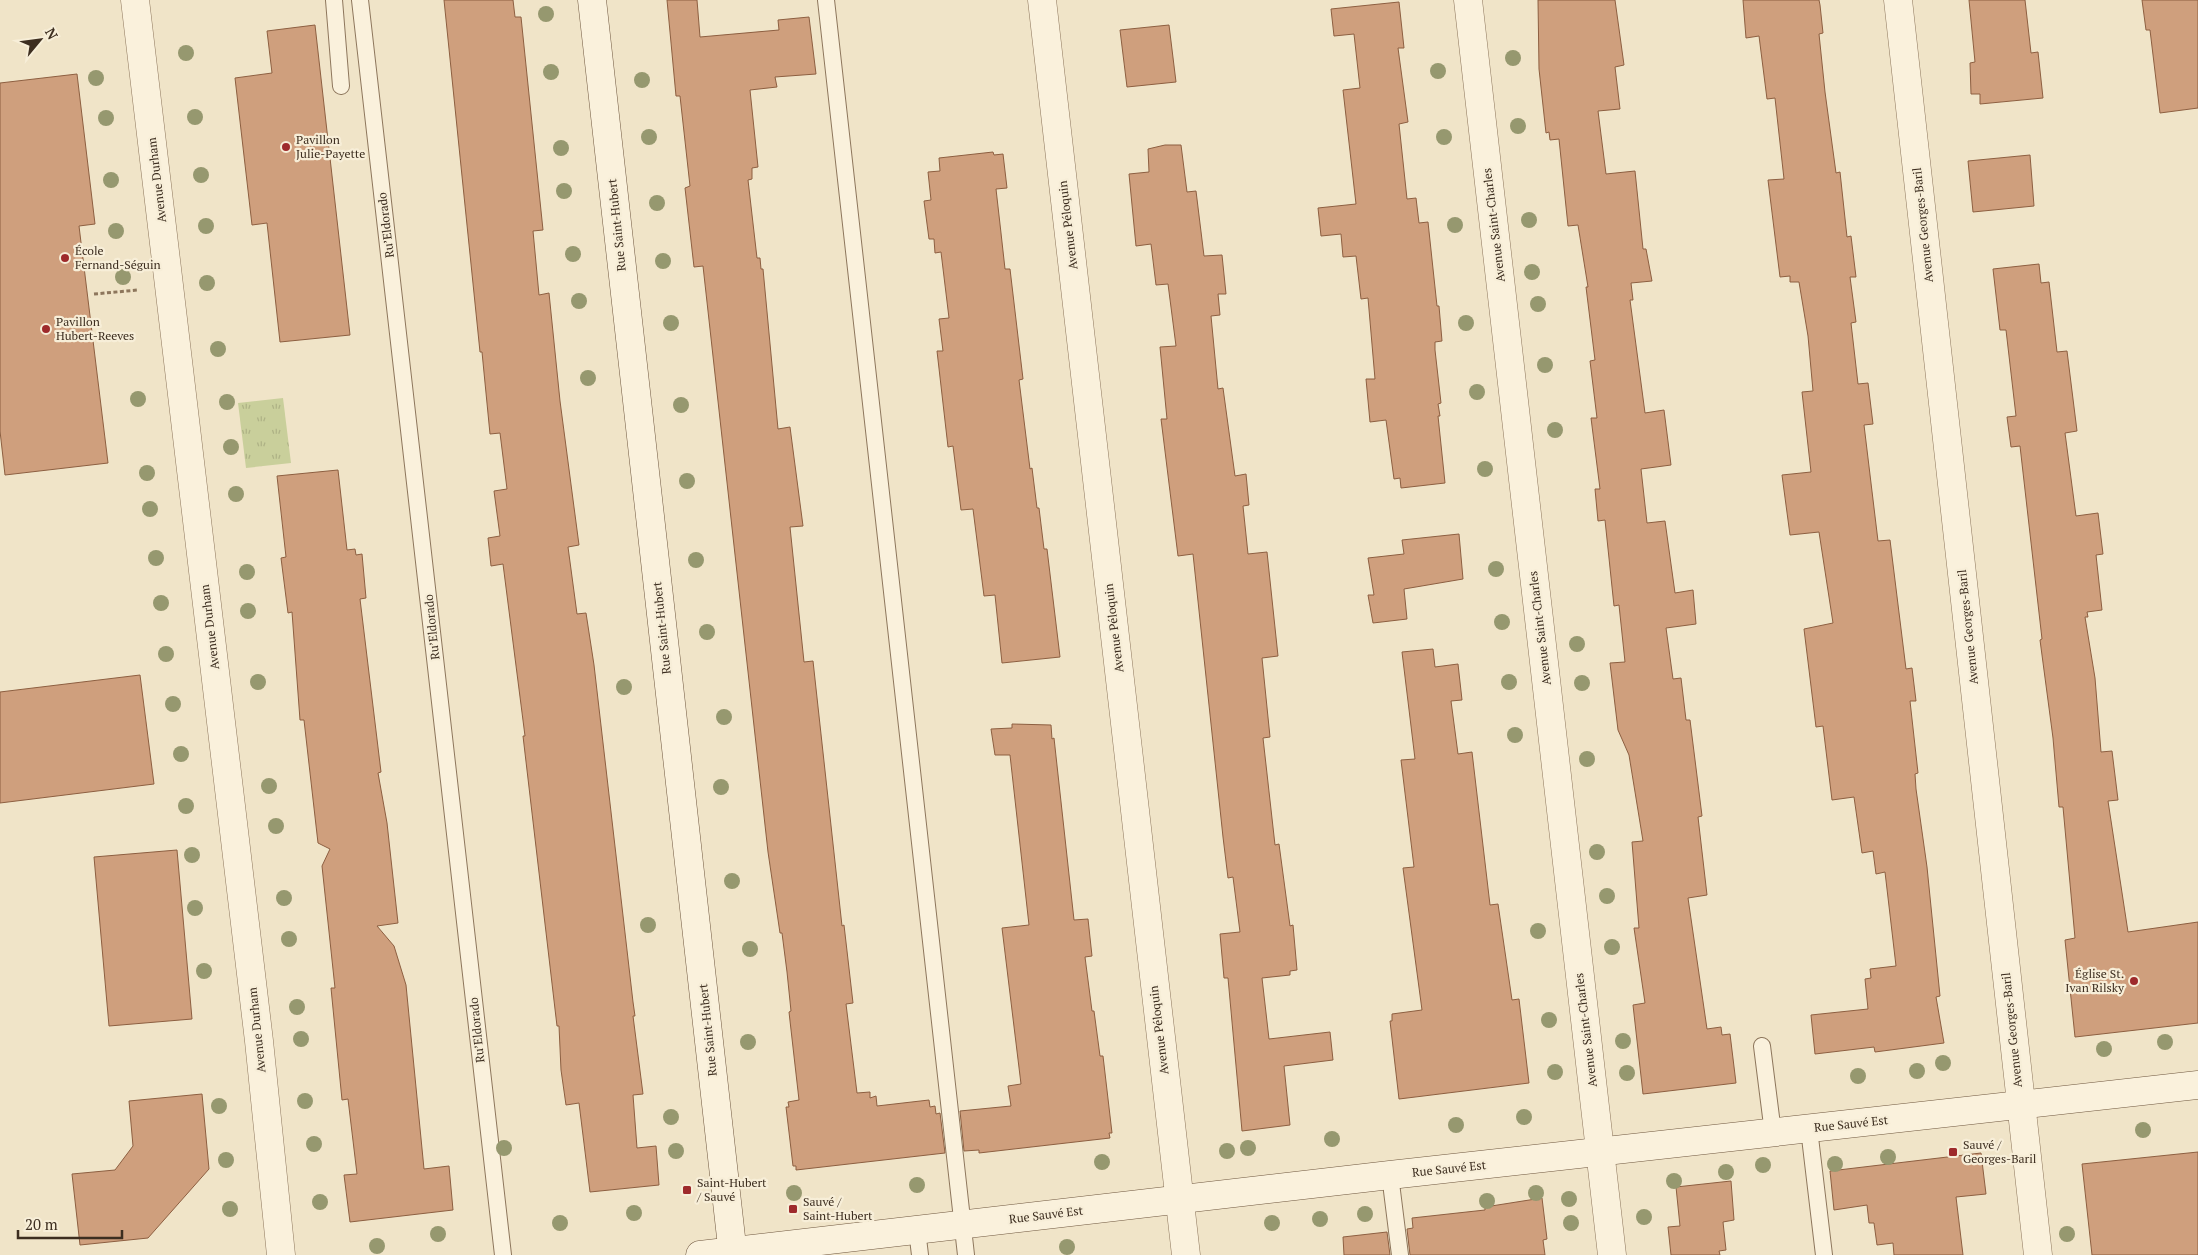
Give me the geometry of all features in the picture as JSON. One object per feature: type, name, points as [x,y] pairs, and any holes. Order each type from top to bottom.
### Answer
[{"type":"street","name":"Avenue Durham","points":[[135,0],[259,1041],[281,1255]]},
{"type":"street","name":"Rue Saint-Hubert","points":[[592,0],[733,1253]]},
{"type":"street","name":"Avenue Péloquin","points":[[1042,0],[1186,1255]]},
{"type":"street","name":"Avenue Saint-Charles","points":[[1468,0],[1612,1255]]},
{"type":"street","name":"Avenue Georges-Baril","points":[[1898,0],[2038,1255]]},
{"type":"street","name":"Rue Sauvé Est","points":[[700,1255],[919,1242],[963,1224],[2198,1085]]},
{"type":"lane","points":[[334,0],[341,86]]},
{"type":"lane","name":"Ru’Eldorado","points":[[360,0],[503,1255]]},
{"type":"lane","points":[[826,0],[966,1255]]},
{"type":"lane","points":[[1762,1046],[1774,1133]]},
{"type":"lane","points":[[1809,1129],[1824,1255]]},
{"type":"lane","points":[[1390,1175],[1400,1255]]},
{"type":"path","points":[[94,294],[138,290]]},
{"type":"green space","points":[[283,398],[291,463],[246,468],[238,403]]},
{"type":"building","points":[[444,0],[513,0],[515,17],[521,17],[543,230],[533,231],[539,295],[549,293],[560,401],[579,545],[568,547],[577,614],[586,613],[594,665],[643,1094],[633,1095],[637,1148],[656,1146],[659,1185],[590,1192],[579,1103],[566,1105],[561,1070],[559,1026],[557,1026],[523,736],[525,736],[503,564],[491,566],[488,538],[500,536],[494,491],[507,489],[500,433],[490,434]]},
{"type":"building","points":[[667,0],[697,0],[700,37],[779,30],[778,20],[809,17],[816,74],[775,77],[777,87],[750,90],[758,167],[752,168],[752,179],[748,180],[757,258],[760,258],[761,269],[763,269],[778,429],[790,427],[803,526],[790,527],[804,662],[813,661],[842,926],[844,925],[853,1003],[846,1004],[857,1093],[870,1092],[870,1098],[876,1096],[877,1106],[929,1100],[930,1107],[935,1106],[936,1114],[940,1113],[945,1153],[796,1170],[796,1166],[793,1166],[786,1107],[789,1107],[788,1102],[799,1100],[789,1012],[791,1011],[787,972],[768,852],[703,266],[694,267],[685,188],[690,186],[680,96],[676,96]]},
{"type":"building","points":[[1538,0],[1615,0],[1624,65],[1615,67],[1620,109],[1598,111],[1606,174],[1635,171],[1643,249],[1646,249],[1652,281],[1631,283],[1633,300],[1630,300],[1645,413],[1664,410],[1671,465],[1641,469],[1647,523],[1665,521],[1675,593],[1693,590],[1696,624],[1666,628],[1673,679],[1681,678],[1686,720],[1690,720],[1702,816],[1698,817],[1707,895],[1688,898],[1707,1029],[1721,1027],[1722,1035],[1730,1034],[1736,1083],[1643,1094],[1633,1005],[1645,1003],[1634,928],[1639,928],[1632,842],[1643,841],[1629,755],[1618,730],[1610,663],[1625,662],[1619,605],[1614,606],[1605,520],[1598,521],[1595,489],[1600,489],[1591,418],[1597,418],[1590,361],[1595,360],[1586,287],[1588,287],[1578,225],[1568,226],[1559,139],[1550,140],[1549,132],[1546,133],[1539,69]]},
{"type":"building","points":[[1743,0],[1819,0],[1820,5],[1823,33],[1819,34],[1825,92],[1836,173],[1840,172],[1847,237],[1851,236],[1856,277],[1850,277],[1856,322],[1851,323],[1858,384],[1868,383],[1873,424],[1864,425],[1878,541],[1890,540],[1906,669],[1912,668],[1916,701],[1910,701],[1918,773],[1915,774],[1916,789],[1927,867],[1940,996],[1936,997],[1944,1043],[1875,1052],[1874,1047],[1815,1054],[1811,1015],[1868,1009],[1865,979],[1871,978],[1870,969],[1896,966],[1885,872],[1876,874],[1873,851],[1862,853],[1854,797],[1832,800],[1823,726],[1816,727],[1804,629],[1833,623],[1819,532],[1790,535],[1782,475],[1811,472],[1802,392],[1813,391],[1808,336],[1799,282],[1790,282],[1790,276],[1780,277],[1768,180],[1784,179],[1775,98],[1767,99],[1759,36],[1746,38]]},
{"type":"building","points":[[1969,0],[2025,0],[2031,53],[2038,52],[2043,98],[1980,104],[1980,94],[1971,94],[1970,63],[1975,62]]},
{"type":"building","points":[[2142,0],[2198,0],[2198,108],[2160,113],[2150,30],[2146,30]]},
{"type":"building","points":[[1399,2],[1404,48],[1398,48],[1408,122],[1399,124],[1407,199],[1416,198],[1419,223],[1428,222],[1437,306],[1439,306],[1442,341],[1435,342],[1435,350],[1441,403],[1438,404],[1440,416],[1438,416],[1445,483],[1401,488],[1400,478],[1394,479],[1386,420],[1370,422],[1366,379],[1375,379],[1368,298],[1361,299],[1356,256],[1343,257],[1341,234],[1321,236],[1318,208],[1356,204],[1343,90],[1360,88],[1354,34],[1334,36],[1331,9]]},
{"type":"building","name":"Pavillon Julie-Payette","points":[[315,25],[350,335],[280,342],[267,223],[252,225],[235,78],[272,73],[267,31]]},
{"type":"building","points":[[1169,25],[1176,82],[1127,87],[1120,30]]},
{"type":"building","name":"Pavillon Hubert-Reeves","points":[[77,74],[95,224],[79,226],[108,463],[5,475],[0,431],[0,83]]},
{"type":"building","points":[[1165,145],[1181,145],[1187,192],[1196,191],[1204,256],[1222,255],[1226,294],[1218,294],[1220,315],[1211,316],[1218,389],[1223,388],[1235,476],[1246,474],[1249,505],[1243,506],[1248,554],[1267,552],[1278,656],[1262,658],[1270,737],[1263,738],[1275,845],[1279,844],[1290,926],[1293,925],[1297,970],[1290,971],[1290,975],[1262,978],[1269,1039],[1330,1032],[1333,1060],[1284,1066],[1290,1125],[1242,1131],[1228,978],[1224,978],[1220,934],[1240,932],[1233,877],[1228,878],[1193,554],[1178,556],[1161,419],[1167,419],[1160,347],[1176,346],[1168,284],[1156,285],[1151,244],[1136,246],[1129,174],[1149,172],[1148,149]]},
{"type":"building","points":[[993,152],[994,155],[1003,154],[1007,188],[996,189],[1005,269],[1010,269],[1023,379],[1019,380],[1030,469],[1032,468],[1044,549],[1047,549],[1060,657],[1002,663],[995,595],[984,596],[973,509],[961,510],[953,446],[948,447],[937,351],[943,351],[939,319],[949,318],[941,252],[935,253],[934,239],[929,239],[924,201],[931,200],[928,172],[940,171],[939,158]]},
{"type":"building","points":[[2030,155],[2034,206],[1973,212],[1968,161]]},
{"type":"building","points":[[2039,264],[2041,283],[2049,282],[2057,352],[2067,351],[2077,431],[2065,433],[2076,516],[2098,513],[2103,554],[2096,555],[2102,610],[2087,612],[2088,617],[2085,617],[2095,678],[2101,752],[2112,751],[2118,800],[2108,801],[2128,932],[2198,922],[2198,1023],[2075,1037],[2065,940],[2075,938],[2063,807],[2059,807],[2020,446],[2011,447],[2007,417],[2016,416],[2006,330],[2000,330],[1993,269]]},
{"type":"building","points":[[338,470],[347,550],[355,549],[356,555],[362,554],[366,598],[360,599],[381,772],[378,773],[387,823],[398,923],[377,926],[394,946],[406,985],[424,1169],[449,1166],[453,1210],[350,1222],[344,1175],[357,1174],[348,1099],[342,1100],[331,988],[335,988],[322,866],[330,849],[318,843],[304,720],[300,720],[292,612],[288,613],[281,558],[286,557],[277,476]]},
{"type":"building","points":[[1459,534],[1463,579],[1404,589],[1407,619],[1373,623],[1368,595],[1374,595],[1368,558],[1404,554],[1402,540]]},
{"type":"building","points":[[1433,649],[1435,667],[1458,664],[1462,700],[1451,701],[1458,754],[1472,752],[1490,905],[1498,904],[1512,1000],[1519,999],[1529,1083],[1399,1099],[1390,1021],[1392,1021],[1392,1014],[1422,1010],[1403,868],[1414,867],[1401,760],[1415,759],[1402,652]]},
{"type":"building","points":[[140,675],[154,784],[0,803],[0,692]]},
{"type":"building","points":[[1012,724],[1051,725],[1074,920],[1088,919],[1092,956],[1085,957],[1100,1056],[1103,1056],[1112,1133],[1109,1133],[1110,1138],[979,1153],[979,1150],[964,1151],[960,1111],[1011,1106],[1008,1086],[1021,1084],[1002,928],[1029,925],[1010,755],[995,755],[991,729],[1012,728]]},
{"type":"building","points":[[177,850],[192,1019],[109,1026],[94,857]]},
{"type":"building","points":[[202,1094],[209,1169],[148,1238],[80,1245],[72,1174],[115,1170],[133,1146],[129,1101]]},
{"type":"building","points":[[2198,1152],[2198,1255],[2092,1255],[2082,1164]]},
{"type":"building","points":[[1981,1153],[1986,1194],[1956,1197],[1963,1255],[1894,1255],[1893,1243],[1877,1245],[1874,1223],[1869,1223],[1867,1205],[1834,1210],[1830,1171]]},
{"type":"building","points":[[1731,1181],[1734,1220],[1723,1222],[1726,1250],[1719,1251],[1720,1255],[1671,1255],[1668,1227],[1680,1226],[1676,1187]]},
{"type":"building","points":[[1542,1198],[1547,1239],[1543,1240],[1545,1255],[1410,1255],[1407,1229],[1413,1228],[1412,1218],[1485,1210],[1485,1207]]},
{"type":"building","points":[[1387,1232],[1390,1255],[1344,1255],[1343,1237]]},
{"type":"place","name":"Pavillon Julie-Payette","points":[[286,147]]},
{"type":"place","name":"École Fernand-Séguin","points":[[65,258]]},
{"type":"place","name":"Pavillon Hubert-Reeves","points":[[46,329]]},
{"type":"place","name":"Église St. Ivan Rilsky","points":[[2134,981]]},
{"type":"place","name":"Sauvé / Georges-Baril","points":[[1953,1152]]},
{"type":"place","name":"Saint-Hubert / Sauvé","points":[[687,1190]]},
{"type":"place","name":"Sauvé / Saint-Hubert","points":[[793,1209]]}]
